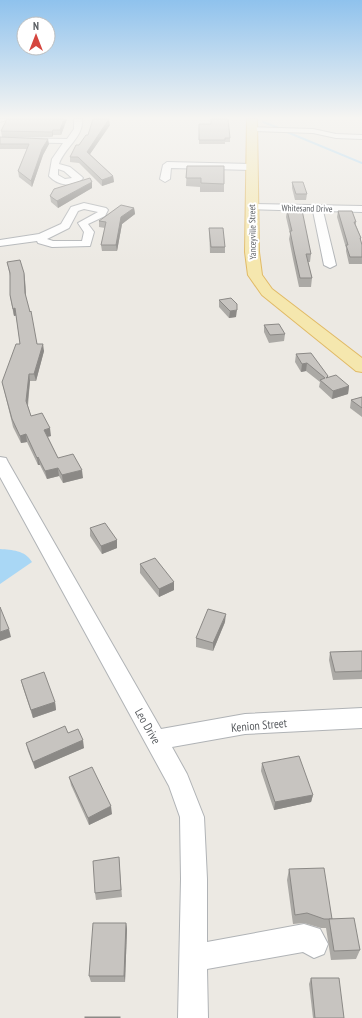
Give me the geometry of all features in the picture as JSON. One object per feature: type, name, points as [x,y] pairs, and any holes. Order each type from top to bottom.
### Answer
[{"type":"main road","name":"Yanceyville Street","points":[[252,167],[252,252],[255,275],[267,292],[362,367]]},
{"type":"street","points":[[165,179],[167,167]]},
{"type":"street","points":[[231,167],[252,167]]},
{"type":"street","points":[[65,226],[74,209],[84,206],[103,210],[102,214],[84,223],[84,226]]},
{"type":"street","name":"Whitesand Drive","points":[[252,207],[362,209]]},
{"type":"street","points":[[318,208],[330,265]]},
{"type":"street","points":[[0,243],[41,237],[65,226],[84,226]]},
{"type":"street","points":[[41,237],[42,241],[52,244],[86,244],[89,232],[84,226]]},
{"type":"street","name":"Leo Drive","points":[[0,462],[179,782],[192,817],[194,879],[193,1018]]},
{"type":"street","name":"Kenion Street","points":[[156,740],[245,724],[362,718]]},
{"type":"street","points":[[194,958],[304,938],[310,939],[314,944]]},
{"type":"water","points":[[0,549],[14,550],[22,553],[32,562],[0,584]]},
{"type":"building","points":[[20,167],[36,167],[31,181],[18,171]]},
{"type":"building","points":[[88,167],[103,167],[113,176],[102,180]]},
{"type":"building","points":[[187,167],[224,167],[224,184],[201,183],[201,178],[186,178]]},
{"type":"building","points":[[90,178],[92,182],[57,201],[50,196],[54,189]]},
{"type":"building","points":[[292,182],[303,182],[307,194],[296,194]]},
{"type":"building","points":[[121,205],[134,208],[121,217],[116,245],[101,245],[106,222],[99,221]]},
{"type":"building","points":[[287,210],[302,210],[311,254],[306,254],[312,278],[300,278]]},
{"type":"building","points":[[338,211],[352,211],[356,222],[354,222],[361,238],[362,257],[350,257]]},
{"type":"building","points":[[209,228],[223,228],[225,247],[211,247]]},
{"type":"building","points":[[20,260],[24,273],[25,293],[30,312],[31,311],[37,344],[43,344],[34,374],[29,374],[26,401],[31,416],[42,413],[50,428],[44,430],[58,458],[73,454],[82,470],[62,475],[58,468],[45,471],[26,434],[20,436],[12,419],[2,382],[16,344],[20,344],[15,308],[13,309],[10,295],[10,273],[7,262]]},
{"type":"building","points":[[231,298],[237,304],[237,310],[230,311],[219,300]]},
{"type":"building","points":[[279,324],[285,334],[270,335],[264,325]]},
{"type":"building","points":[[311,353],[328,376],[326,378],[336,375],[349,386],[333,391],[320,380],[325,378],[307,363],[302,364],[296,354]]},
{"type":"building","points":[[362,397],[362,408],[351,400]]},
{"type":"building","points":[[105,523],[117,540],[101,546],[90,528]]},
{"type":"building","points":[[155,558],[174,582],[159,589],[140,564]]},
{"type":"building","points":[[0,607],[9,629],[0,632]]},
{"type":"building","points":[[208,609],[226,614],[213,643],[196,638]]},
{"type":"building","points":[[362,651],[362,671],[335,672],[330,652]]},
{"type":"building","points":[[44,672],[55,702],[31,710],[21,680]]},
{"type":"building","points":[[65,726],[68,733],[78,729],[83,740],[33,762],[26,743]]},
{"type":"building","points":[[299,756],[313,795],[275,802],[262,763]]},
{"type":"building","points":[[92,767],[111,806],[88,818],[69,777]]},
{"type":"building","points":[[119,857],[121,890],[95,893],[93,861]]},
{"type":"building","points":[[324,868],[332,919],[324,919],[307,913],[295,915],[289,869]]},
{"type":"building","points":[[354,918],[360,950],[334,951],[329,919]]},
{"type":"building","points":[[93,923],[126,923],[124,976],[89,976]]},
{"type":"building","points":[[311,978],[339,978],[344,1018],[315,1018]]},
{"type":"building","points":[[120,1017],[120,1018],[85,1018]]}]
